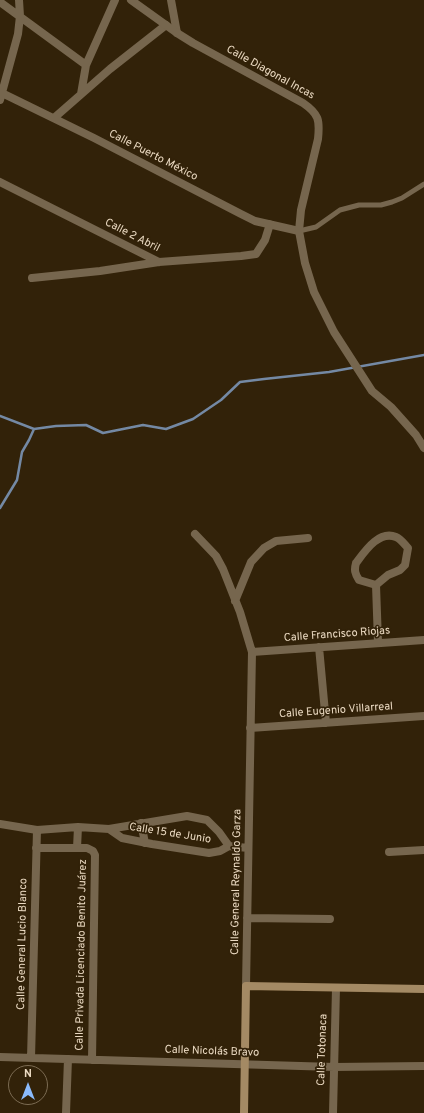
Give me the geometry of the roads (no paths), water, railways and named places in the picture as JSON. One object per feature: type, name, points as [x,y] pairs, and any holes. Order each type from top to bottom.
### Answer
[{"type":"main road","points":[[246,986],[424,989]]},
{"type":"main road","name":"Calle General Reynaldo Garza","points":[[244,1113],[246,986]]},
{"type":"street","points":[[1,95],[18,34],[20,16],[19,0]]},
{"type":"street","points":[[81,94],[86,65],[115,0]]},
{"type":"street","name":"Calle Diagonal Incas","points":[[131,0],[177,33],[312,108],[316,114],[319,124],[318,139],[301,210],[299,232],[305,263],[314,292],[334,332],[372,391],[391,407],[416,435],[424,448]]},
{"type":"street","points":[[171,0],[177,33]]},
{"type":"street","points":[[0,2],[86,65]]},
{"type":"street","points":[[54,118],[110,69],[166,25]]},
{"type":"street","name":"Calle Puerto México","points":[[1,95],[54,118],[255,221],[299,232]]},
{"type":"street","name":"Calle 2 Abril","points":[[0,182],[159,262],[256,254],[265,240],[270,224]]},
{"type":"street","points":[[32,278],[100,271],[159,262]]},
{"type":"street","name":"Calle General Reynaldo Garza","points":[[195,534],[216,556],[223,569],[252,652],[246,986]]},
{"type":"street","points":[[386,536],[397,537],[408,548],[405,565],[400,570],[388,575],[376,585],[359,580],[355,573],[356,563],[374,541],[386,536]]},
{"type":"street","points":[[235,600],[251,562],[264,548],[276,542],[308,538]]},
{"type":"street","points":[[376,585],[378,642]]},
{"type":"street","name":"Calle Francisco Riojas","points":[[252,652],[378,642],[424,640]]},
{"type":"street","points":[[319,647],[326,723]]},
{"type":"street","name":"Calle Eugenio Villarreal","points":[[250,728],[424,716]]},
{"type":"street","name":"Calle 15 de Junio","points":[[0,824],[36,830],[78,827],[108,829],[187,816],[207,820],[219,832],[229,846]]},
{"type":"street","points":[[141,823],[145,843]]},
{"type":"street","points":[[36,848],[77,848],[78,827]]},
{"type":"street","name":"Calle 15 de Junio","points":[[108,829],[122,838],[209,853],[220,851],[229,846],[248,848]]},
{"type":"street","name":"Calle General Lucio Blanco","points":[[31,1058],[36,830]]},
{"type":"street","name":"Calle Privada Licenciado Benito Juárez","points":[[77,848],[87,848],[93,851],[94,856],[92,1060]]},
{"type":"street","points":[[390,852],[424,850]]},
{"type":"street","points":[[247,918],[330,919]]},
{"type":"street","name":"Calle Totonaca","points":[[333,1113],[336,988]]},
{"type":"street","name":"Calle Nicolás Bravo","points":[[0,1057],[334,1067],[424,1066]]},
{"type":"street","points":[[66,1113],[68,1059]]},
{"type":"lane","points":[[299,232],[316,227],[340,210],[359,205],[381,205],[392,202],[402,198],[424,184]]},
{"type":"waterway","points":[[0,508],[17,480],[22,452],[34,429],[56,426],[86,425],[103,433],[143,425],[166,429],[193,419],[221,400],[240,382],[329,372],[424,355]]},
{"type":"waterway","points":[[0,416],[34,429]]}]
